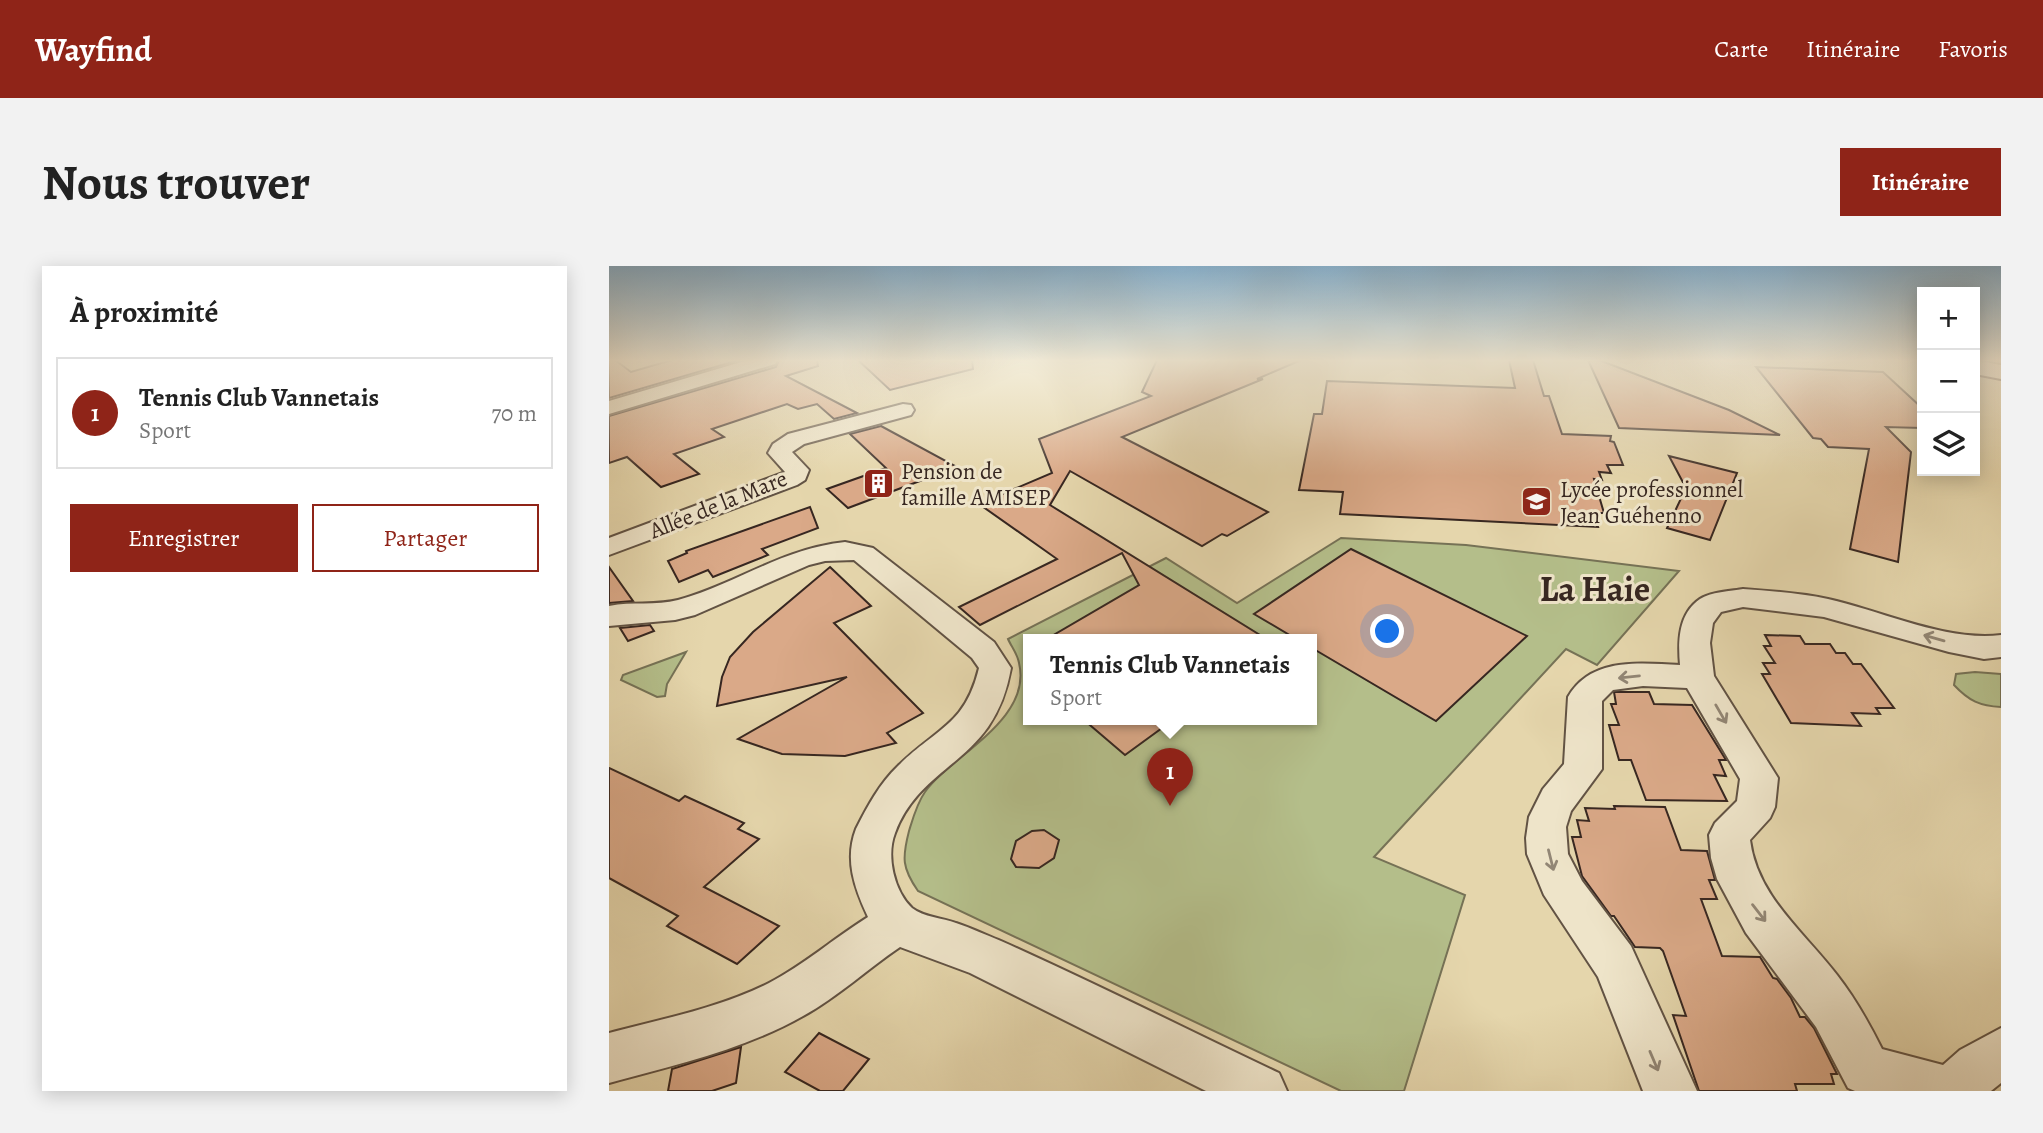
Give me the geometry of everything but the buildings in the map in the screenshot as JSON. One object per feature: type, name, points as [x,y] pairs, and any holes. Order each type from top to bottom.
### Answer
[{"type":"street","points":[[609,408],[640,398]]},
{"type":"street","name":"Allée de la Mare","points":[[609,547],[796,475],[797,470],[780,453],[781,449],[796,439],[903,410]]},
{"type":"street","points":[[609,616],[619,613],[661,613],[686,608],[815,554],[848,549],[863,554],[983,650],[995,668],[992,692],[978,718],[958,739],[912,775],[900,788],[874,832],[870,853],[872,872],[886,907],[898,924],[961,946],[1261,1091]]},
{"type":"street","points":[[1944,1091],[1860,1081],[1852,1039],[1819,990],[1751,902],[1729,855],[1729,835],[1756,807],[1759,778],[1697,677],[1694,643],[1697,621],[1711,605],[1743,598],[1826,608],[1949,642],[1984,648],[2001,646]]},
{"type":"street","points":[[1671,1091],[1656,1066],[1634,1008],[1606,947],[1556,879],[1546,838],[1553,802],[1583,769],[1581,736],[1585,697],[1604,679],[1643,675],[1697,677]]},
{"type":"street","points":[[609,1058],[745,1019],[788,998],[868,940],[898,924]]},
{"type":"street","points":[[1953,1091],[1978,1068],[2001,1053]]},
{"type":"green space","points":[[1341,538],[1466,545],[1679,571],[1597,665],[1566,649],[1374,857],[1465,895],[1404,1091],[1341,1091],[918,891],[909,876],[905,862],[907,840],[922,796],[937,778],[987,735],[1014,702],[1020,683],[1019,663],[1008,639],[1166,558],[1237,603]]},
{"type":"green space","points":[[686,652],[667,684],[665,696],[657,697],[621,680],[623,675]]},
{"type":"green space","points":[[1956,674],[2001,674],[2001,707],[1975,702],[1954,685]]},
{"type":"place","name":"Pension de famille AMISEP","points":[[878,484]]},
{"type":"place","name":"Lycée professionnel Jean Guéhenno","points":[[1537,502]]},
{"type":"place","name":"Tennis Club Vannetais","points":[[1170,806]]},
{"type":"district","name":"La Haie","points":[[1595,589]]}]
